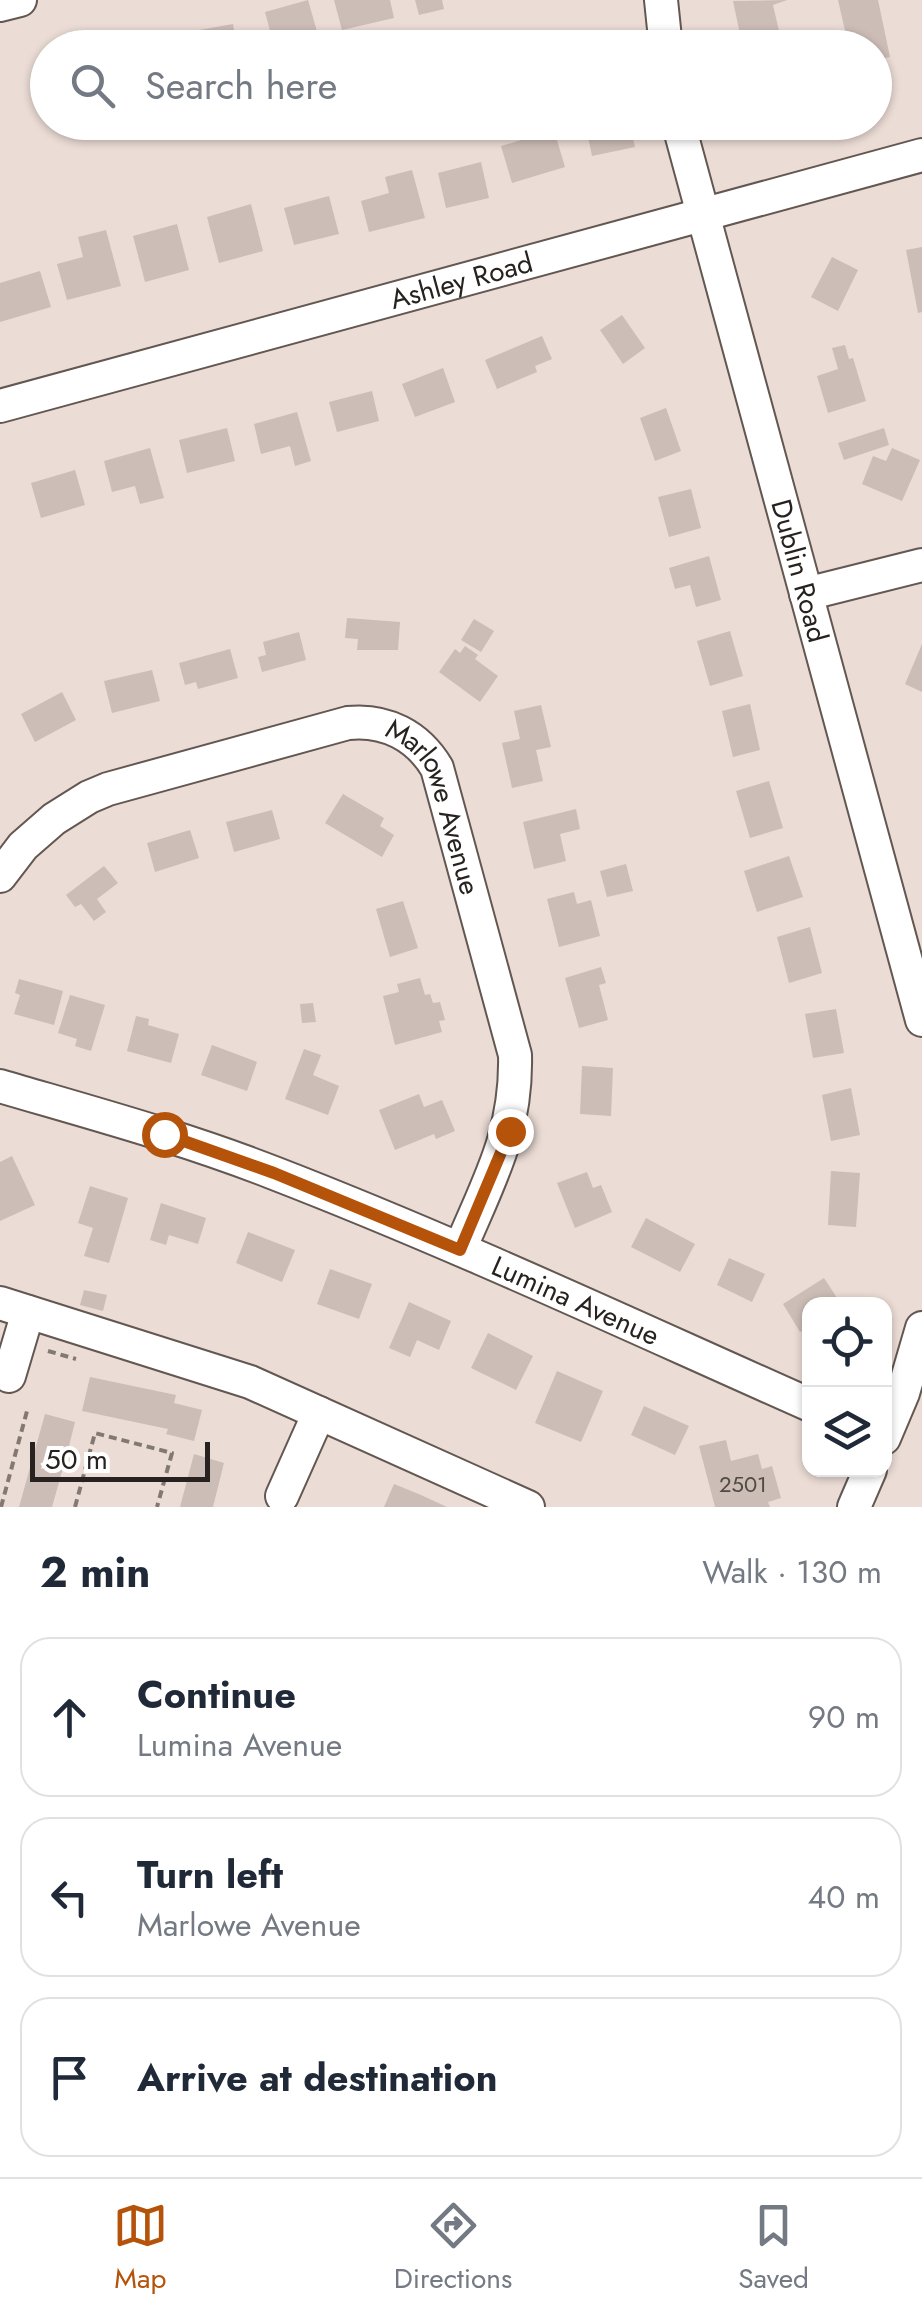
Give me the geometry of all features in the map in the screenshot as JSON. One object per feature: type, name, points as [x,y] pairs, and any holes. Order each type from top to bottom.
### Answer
[{"type":"street","points":[[0,5],[20,0]]},
{"type":"street","points":[[661,0],[664,30]]},
{"type":"street","name":"Dublin Road","points":[[683,140],[922,1020]]},
{"type":"street","name":"Ashley Road","points":[[0,406],[922,155]]},
{"type":"street","points":[[806,594],[922,565]]},
{"type":"street","name":"Marlowe Avenue","points":[[0,876],[23,846],[54,819],[108,789],[348,723],[387,726],[411,737],[437,768],[515,1056],[516,1093],[510,1131],[460,1250]]},
{"type":"street","name":"Lumina Avenue","points":[[0,1086],[220,1152],[460,1250],[802,1400]]},
{"type":"street","points":[[9,1376],[14,1307],[250,1382],[528,1507]]},
{"type":"street","points":[[892,1420],[904,1393],[922,1328]]},
{"type":"street","points":[[282,1496],[319,1413]]},
{"type":"street","points":[[854,1507],[867,1477]]},
{"type":"path","points":[[2,1507],[27,1411]]},
{"type":"path","points":[[75,1507],[96,1433],[172,1453],[157,1507]]},
{"type":"building","points":[[308,0],[317,30],[270,30],[265,12]]},
{"type":"building","points":[[334,0],[390,0],[394,18],[342,30]]},
{"type":"building","points":[[415,0],[442,0],[444,9],[419,15]]},
{"type":"building","points":[[787,0],[773,5],[779,30],[739,30],[733,1]]},
{"type":"building","points":[[838,0],[878,0],[884,30],[845,30]]},
{"type":"building","points":[[233,24],[234,30],[199,30]]},
{"type":"building","points":[[521,140],[557,140],[565,167],[512,183],[501,146]]},
{"type":"building","points":[[589,140],[633,140],[635,147],[592,156]]},
{"type":"building","points":[[481,162],[489,198],[446,208],[438,173]]},
{"type":"building","points":[[412,170],[425,218],[369,232],[361,201],[389,193],[385,177]]},
{"type":"building","points":[[329,196],[339,234],[294,245],[284,208]]},
{"type":"building","points":[[251,204],[263,251],[219,263],[207,217]]},
{"type":"building","points":[[177,224],[189,270],[145,282],[133,236]]},
{"type":"building","points":[[106,230],[121,286],[67,300],[57,264],[83,257],[78,237]]},
{"type":"building","points":[[922,247],[922,312],[918,313],[906,250]]},
{"type":"building","points":[[832,257],[858,270],[838,311],[811,297]]},
{"type":"building","points":[[40,271],[51,307],[0,322],[0,283]]},
{"type":"building","points":[[622,315],[645,348],[623,364],[600,330]]},
{"type":"building","points":[[542,336],[552,359],[535,366],[537,372],[497,389],[485,360]]},
{"type":"building","points":[[845,345],[866,401],[828,413],[817,376],[838,369],[832,348]]},
{"type":"building","points":[[443,368],[455,402],[415,417],[402,384]]},
{"type":"building","points":[[372,391],[379,421],[337,432],[329,402]]},
{"type":"building","points":[[666,408],[681,451],[655,461],[640,418]]},
{"type":"building","points":[[297,412],[311,461],[295,466],[290,446],[261,454],[254,424]]},
{"type":"building","points":[[227,428],[235,461],[187,473],[179,440]]},
{"type":"building","points":[[884,428],[889,445],[844,460],[838,443]]},
{"type":"building","points":[[150,448],[164,498],[140,504],[135,486],[112,492],[104,461]]},
{"type":"building","points":[[892,448],[920,460],[902,501],[862,484],[873,456],[886,461]]},
{"type":"building","points":[[75,470],[85,505],[41,518],[31,483]]},
{"type":"building","points":[[691,489],[701,528],[669,537],[658,497]]},
{"type":"building","points":[[709,556],[721,600],[696,607],[690,585],[675,589],[669,568]]},
{"type":"building","points":[[347,618],[400,622],[398,650],[357,650],[358,639],[345,638]]},
{"type":"building","points":[[474,619],[494,631],[481,652],[461,640]]},
{"type":"building","points":[[730,631],[743,676],[710,686],[697,641]]},
{"type":"building","points":[[299,632],[306,660],[262,672],[258,657],[266,655],[263,642]]},
{"type":"building","points":[[922,644],[922,692],[905,684]]},
{"type":"building","points":[[465,646],[498,676],[480,702],[439,672],[455,649],[460,653]]},
{"type":"building","points":[[230,649],[238,678],[198,689],[196,682],[185,685],[179,663]]},
{"type":"building","points":[[152,670],[160,701],[112,713],[104,681]]},
{"type":"building","points":[[62,692],[76,720],[35,742],[21,714]]},
{"type":"building","points":[[750,704],[760,750],[733,757],[722,711]]},
{"type":"building","points":[[541,705],[551,747],[536,750],[543,781],[512,788],[502,743],[520,739],[514,711]]},
{"type":"building","points":[[769,781],[783,828],[750,838],[736,791]]},
{"type":"building","points":[[343,794],[384,818],[380,826],[394,835],[382,857],[325,823]]},
{"type":"building","points":[[576,809],[580,829],[560,834],[566,861],[534,869],[523,822]]},
{"type":"building","points":[[272,810],[280,839],[234,852],[226,822]]},
{"type":"building","points":[[190,830],[199,858],[155,872],[147,843]]},
{"type":"building","points":[[789,856],[803,897],[757,912],[744,871]]},
{"type":"building","points":[[626,864],[633,891],[607,897],[600,871]]},
{"type":"building","points":[[104,866],[118,883],[97,899],[106,912],[94,921],[81,904],[75,907],[66,895]]},
{"type":"building","points":[[574,892],[577,904],[591,900],[600,936],[559,947],[547,899]]},
{"type":"building","points":[[403,901],[418,948],[390,957],[376,909]]},
{"type":"building","points":[[810,927],[822,973],[789,983],[777,937]]},
{"type":"building","points":[[601,967],[606,983],[599,985],[608,1020],[579,1028],[565,978]]},
{"type":"building","points":[[420,978],[425,995],[430,994],[433,1003],[440,1002],[445,1020],[439,1021],[442,1032],[395,1045],[383,996],[399,992],[397,984]]},
{"type":"building","points":[[19,979],[63,991],[54,1025],[14,1014],[20,995],[15,993]]},
{"type":"building","points":[[70,995],[105,1005],[91,1051],[75,1046],[77,1039],[58,1033]]},
{"type":"building","points":[[313,1003],[316,1022],[302,1023],[300,1004]]},
{"type":"building","points":[[836,1009],[844,1053],[813,1058],[805,1014]]},
{"type":"building","points":[[136,1016],[149,1019],[148,1025],[179,1034],[171,1063],[127,1051]]},
{"type":"building","points":[[212,1045],[257,1062],[247,1091],[201,1075]]},
{"type":"building","points":[[304,1049],[321,1055],[313,1075],[339,1086],[328,1115],[285,1099]]},
{"type":"building","points":[[582,1066],[613,1068],[611,1116],[580,1114]]},
{"type":"building","points":[[851,1088],[860,1135],[831,1141],[822,1095]]},
{"type":"building","points":[[419,1094],[424,1107],[442,1100],[455,1131],[436,1139],[434,1134],[395,1150],[379,1110]]},
{"type":"building","points":[[12,1156],[35,1205],[0,1221],[0,1162]]},
{"type":"building","points":[[831,1171],[860,1173],[856,1227],[828,1225]]},
{"type":"building","points":[[587,1172],[593,1188],[601,1185],[612,1212],[575,1228],[557,1183]]},
{"type":"building","points":[[90,1186],[128,1198],[109,1263],[84,1256],[93,1228],[78,1223]]},
{"type":"building","points":[[161,1203],[206,1218],[198,1244],[169,1235],[166,1245],[150,1240]]},
{"type":"building","points":[[646,1218],[695,1244],[680,1272],[631,1247]]},
{"type":"building","points":[[248,1232],[295,1250],[282,1282],[236,1263]]},
{"type":"building","points":[[729,1258],[765,1274],[752,1302],[717,1285]]},
{"type":"building","points":[[330,1269],[372,1284],[359,1319],[317,1304]]},
{"type":"building","points":[[824,1278],[836,1297],[802,1297],[800,1332],[783,1304]]},
{"type":"building","points":[[84,1290],[107,1295],[103,1311],[80,1305]]},
{"type":"building","points":[[409,1302],[451,1321],[439,1350],[417,1340],[410,1357],[389,1348]]},
{"type":"building","points":[[488,1333],[533,1356],[516,1390],[471,1368]]},
{"type":"building","points":[[557,1371],[603,1391],[581,1442],[535,1423]]},
{"type":"building","points":[[90,1377],[176,1395],[174,1403],[202,1410],[194,1441],[166,1434],[168,1429],[82,1411]]},
{"type":"building","points":[[644,1406],[689,1426],[675,1455],[631,1435]]},
{"type":"building","points":[[45,1414],[75,1422],[68,1450],[52,1507],[19,1507]]},
{"type":"building","points":[[726,1440],[731,1461],[758,1454],[762,1469],[772,1466],[781,1498],[768,1502],[770,1507],[715,1507],[699,1446]]},
{"type":"building","points":[[194,1454],[224,1463],[213,1507],[180,1507]]},
{"type":"building","points":[[394,1484],[421,1495],[447,1507],[384,1507]]},
{"type":"route","points":[[164,1134],[274,1173],[460,1250],[510,1131]]}]
